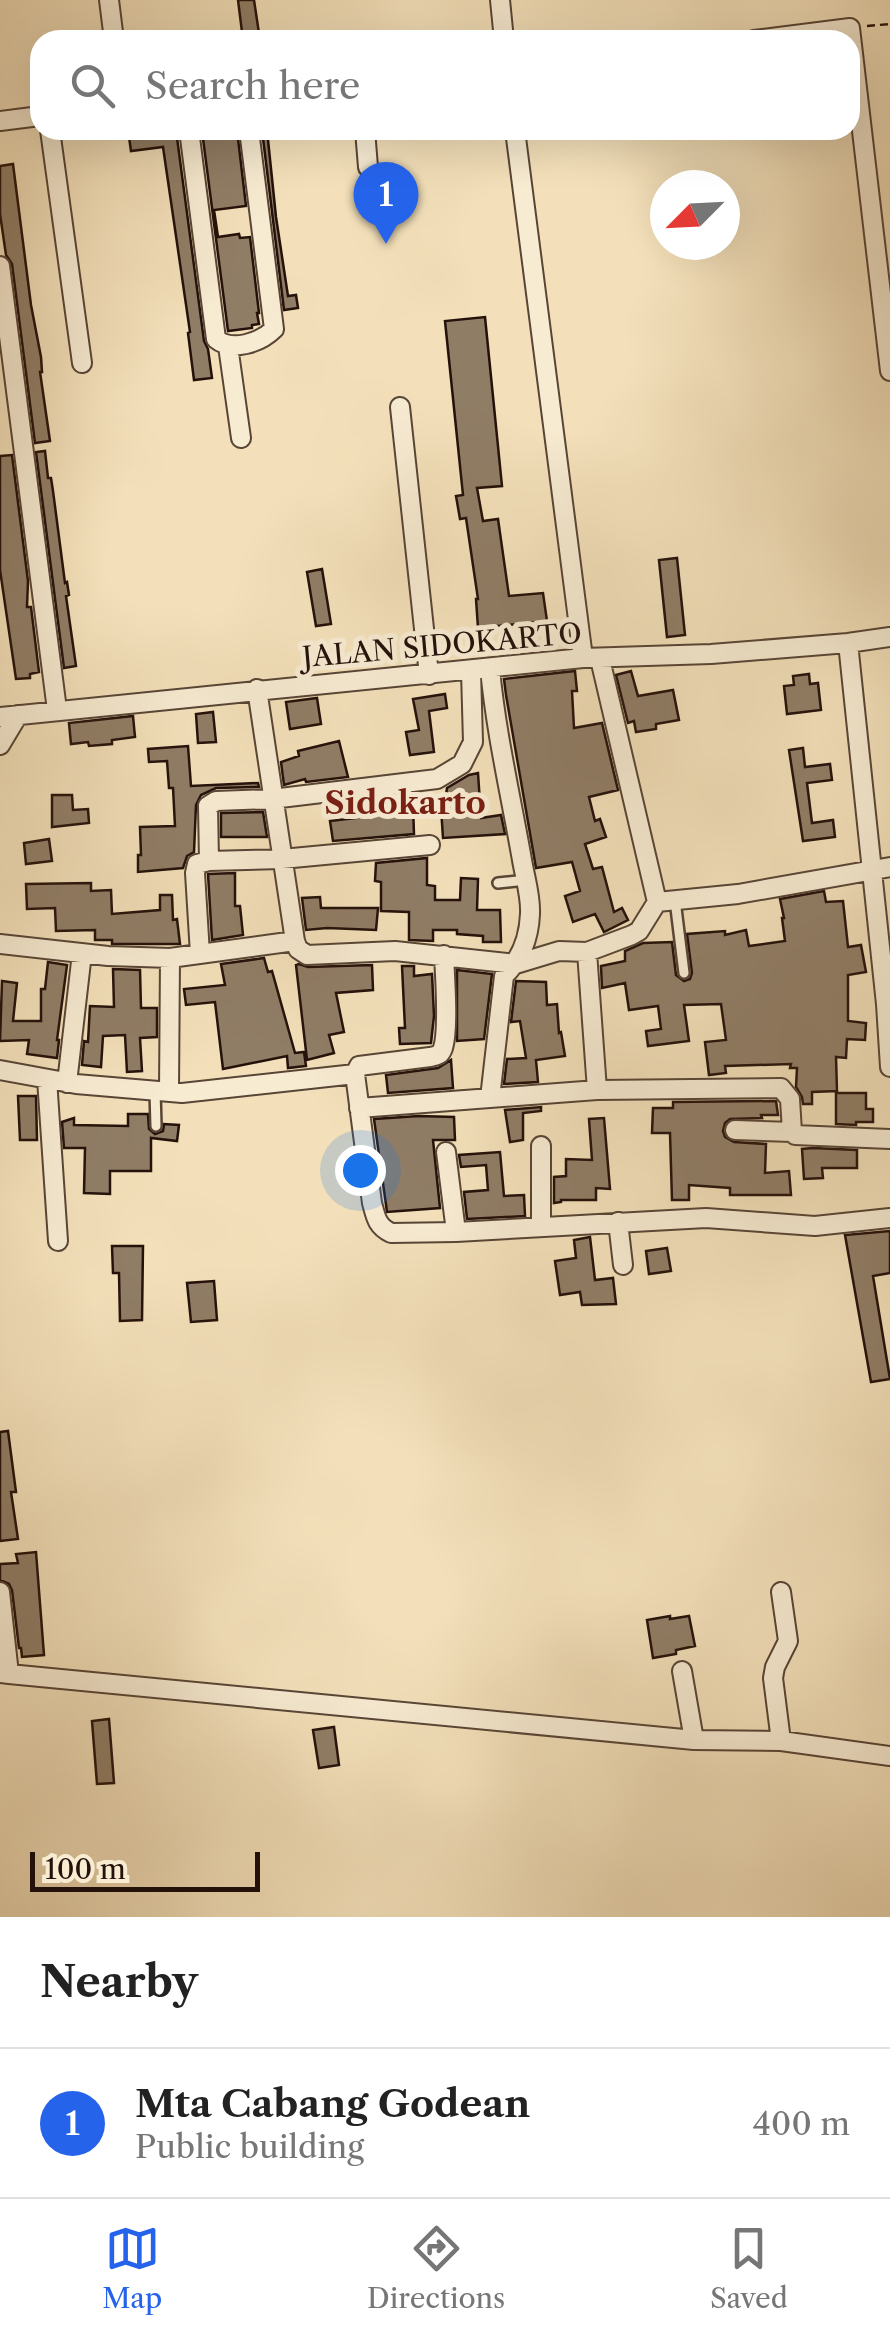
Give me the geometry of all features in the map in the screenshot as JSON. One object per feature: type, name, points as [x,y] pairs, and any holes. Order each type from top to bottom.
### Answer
[{"type":"street","points":[[108,0],[112,30]]},
{"type":"street","points":[[500,0],[503,30]]},
{"type":"street","points":[[834,30],[850,28]]},
{"type":"street","points":[[860,112],[890,370]]},
{"type":"street","points":[[0,121],[30,117]]},
{"type":"street","points":[[51,140],[82,363]]},
{"type":"street","points":[[190,140],[216,339],[228,346],[258,342],[274,329],[251,140]]},
{"type":"street","points":[[366,140],[368,167]]},
{"type":"street","points":[[516,140],[591,659],[666,901]]},
{"type":"street","points":[[0,266],[57,710]]},
{"type":"street","points":[[228,346],[241,438]]},
{"type":"street","points":[[400,407],[429,675]]},
{"type":"street","name":"JALAN SIDOKARTO","points":[[9,716],[376,678],[591,659],[848,643],[890,636]]},
{"type":"street","points":[[848,643],[881,869],[890,1067]]},
{"type":"street","points":[[209,861],[208,806],[216,801],[272,799],[438,779],[462,764],[473,742],[480,670]]},
{"type":"street","points":[[480,670],[494,705],[531,910],[526,941],[516,964],[504,976],[490,1098]]},
{"type":"street","points":[[257,689],[295,941],[307,955],[395,952],[516,964],[559,951],[587,952],[639,930],[666,901],[738,894],[881,869]]},
{"type":"street","points":[[0,745],[9,716]]},
{"type":"street","points":[[200,954],[197,864],[430,845]]},
{"type":"street","points":[[0,944],[170,958],[295,941]]},
{"type":"street","points":[[587,952],[597,1090]]},
{"type":"street","points":[[67,1083],[82,953]]},
{"type":"street","points":[[444,956],[443,1050],[438,1056],[358,1066],[355,1074],[372,1203],[382,1228],[392,1233],[456,1232],[706,1218],[815,1226],[890,1218]]},
{"type":"street","points":[[162,1091],[170,958]]},
{"type":"street","points":[[0,1070],[67,1083],[182,1092],[355,1074]]},
{"type":"street","points":[[48,1079],[58,1240]]},
{"type":"street","points":[[359,1108],[597,1090],[780,1088],[790,1099],[792,1132]]},
{"type":"street","points":[[736,1130],[890,1139]]},
{"type":"street","points":[[541,1146],[541,1227]]},
{"type":"street","points":[[446,1152],[456,1232]]},
{"type":"street","points":[[618,1222],[623,1264]]},
{"type":"street","points":[[0,1592],[5,1673],[694,1740],[782,1740],[890,1756]]},
{"type":"street","points":[[781,1592],[788,1640],[773,1678],[782,1740]]},
{"type":"street","points":[[682,1671],[694,1740]]},
{"type":"lane","points":[[498,882],[526,880]]},
{"type":"lane","points":[[666,901],[684,973]]},
{"type":"lane","points":[[156,1126],[162,1091]]},
{"type":"path","points":[[850,28],[890,24]]},
{"type":"building","points":[[238,0],[254,0],[258,30],[242,30]]},
{"type":"building","points":[[129,140],[177,140],[212,378],[194,380],[163,147],[131,151]]},
{"type":"building","points":[[203,140],[238,140],[246,206],[214,210],[218,237],[250,237],[259,324],[228,331]]},
{"type":"building","points":[[263,140],[268,140],[288,296],[296,295],[298,308],[284,310]]},
{"type":"building","points":[[13,164],[50,441],[35,443],[12,264],[6,255],[0,214],[0,166]]},
{"type":"building","points":[[485,317],[502,486],[477,488],[483,521],[498,519],[509,596],[543,593],[547,621],[478,628],[478,599],[466,518],[460,519],[456,496],[463,495],[445,321]]},
{"type":"building","points":[[45,451],[69,595],[66,596],[76,666],[64,668],[36,452]]},
{"type":"building","points":[[12,455],[28,581],[27,607],[31,607],[39,672],[30,674],[30,678],[16,679],[0,570],[0,456]]},
{"type":"building","points":[[677,558],[685,635],[667,637],[659,560]]},
{"type":"building","points":[[322,569],[331,624],[316,626],[307,572]]},
{"type":"building","points":[[575,671],[574,728],[602,723],[618,790],[589,797],[595,821],[600,819],[606,837],[585,844],[593,869],[602,867],[614,912],[622,908],[628,920],[604,932],[595,914],[573,922],[565,896],[580,891],[572,862],[536,868],[504,679]]},
{"type":"building","points":[[631,671],[638,696],[673,690],[679,720],[636,732],[634,721],[628,723],[616,675]]},
{"type":"building","points":[[809,674],[810,684],[818,683],[821,710],[787,714],[784,686],[794,685],[793,676]]},
{"type":"building","points":[[445,694],[447,708],[429,711],[434,752],[410,755],[406,732],[419,730],[413,699]]},
{"type":"building","points":[[317,698],[321,724],[290,729],[286,702]]},
{"type":"building","points":[[213,712],[216,742],[198,743],[196,714]]},
{"type":"building","points":[[133,716],[135,737],[112,740],[112,744],[71,744],[69,723]]},
{"type":"building","points":[[339,741],[348,777],[306,782],[305,779],[284,785],[281,762],[299,756],[298,751]]},
{"type":"building","points":[[188,746],[191,786],[258,783],[259,787],[216,788],[201,795],[196,805],[194,852],[187,856],[183,868],[138,872],[140,827],[175,826],[167,761],[149,762],[148,749]]},
{"type":"building","points":[[803,748],[805,767],[830,764],[832,780],[807,783],[812,823],[833,820],[835,837],[803,841],[789,750]]},
{"type":"building","points":[[478,773],[481,818],[501,815],[505,834],[443,838],[441,808],[447,788]]},
{"type":"building","points":[[52,795],[72,795],[73,810],[88,809],[89,823],[52,827]]},
{"type":"building","points":[[394,797],[396,807],[413,806],[414,834],[333,841],[330,821],[356,818],[355,812],[370,810],[368,800]]},
{"type":"building","points":[[263,812],[267,837],[221,837],[221,813]]},
{"type":"building","points":[[49,839],[52,861],[26,864],[24,843]]},
{"type":"building","points":[[427,858],[427,885],[435,886],[435,900],[460,900],[461,878],[478,879],[477,910],[500,910],[501,942],[483,942],[483,936],[457,934],[457,930],[433,930],[433,941],[409,940],[409,912],[381,911],[381,882],[375,881],[376,863]]},
{"type":"building","points":[[235,873],[235,906],[240,906],[243,935],[212,940],[208,874]]},
{"type":"building","points":[[91,883],[91,891],[111,890],[112,914],[160,910],[160,895],[172,895],[173,920],[177,919],[180,944],[112,944],[112,940],[95,940],[95,930],[56,931],[55,908],[27,909],[26,884]]},
{"type":"building","points":[[824,891],[826,902],[843,901],[848,947],[861,945],[866,972],[848,975],[848,1021],[866,1023],[865,1040],[847,1039],[846,1058],[836,1057],[837,1091],[812,1092],[812,1104],[803,1104],[796,1087],[797,1068],[790,1068],[791,1064],[725,1066],[726,1073],[709,1075],[705,1042],[726,1040],[721,1004],[684,1005],[689,1041],[648,1046],[646,1031],[661,1029],[658,1006],[629,1010],[625,983],[602,988],[601,966],[625,961],[625,951],[643,943],[672,942],[676,975],[684,981],[692,973],[687,934],[725,931],[725,935],[746,930],[749,946],[785,941],[780,899]]},
{"type":"building","points":[[320,897],[321,908],[378,908],[376,930],[306,930],[302,898]]},
{"type":"building","points":[[264,958],[268,972],[272,971],[295,1053],[304,1052],[306,1066],[288,1068],[287,1056],[223,1069],[215,1002],[186,1005],[184,989],[225,985],[221,964]]},
{"type":"building","points":[[48,962],[67,965],[57,1058],[27,1054],[29,1040],[0,1041],[2,981],[17,983],[13,1021],[41,1021],[41,989],[45,989]]},
{"type":"building","points":[[296,965],[372,965],[373,990],[336,993],[344,1032],[329,1035],[334,1053],[307,1060]]},
{"type":"building","points":[[402,966],[414,966],[414,976],[432,974],[431,1043],[400,1044],[399,1028],[405,1028]]},
{"type":"building","points":[[113,969],[140,970],[141,1008],[157,1008],[157,1037],[140,1038],[142,1071],[127,1072],[125,1035],[103,1036],[101,1067],[82,1065],[90,1006],[114,1007]]},
{"type":"building","points":[[457,970],[492,974],[484,1039],[457,1041]]},
{"type":"building","points":[[516,981],[546,982],[547,1005],[557,1004],[565,1056],[536,1060],[538,1082],[504,1084],[507,1059],[526,1058],[520,1021],[511,1022]]},
{"type":"building","points":[[451,1060],[453,1088],[388,1093],[386,1075],[438,1068]]},
{"type":"building","points":[[836,1093],[866,1093],[866,1109],[873,1109],[873,1122],[836,1124]]},
{"type":"building","points":[[18,1096],[36,1096],[37,1140],[20,1140]]},
{"type":"building","points":[[776,1101],[778,1115],[730,1119],[723,1131],[734,1142],[766,1144],[765,1173],[789,1171],[791,1195],[730,1195],[730,1188],[689,1185],[689,1200],[672,1200],[670,1133],[652,1133],[653,1108],[673,1108],[673,1102]]},
{"type":"building","points":[[541,1107],[541,1111],[523,1113],[523,1140],[510,1142],[505,1110]]},
{"type":"building","points":[[128,1114],[148,1114],[149,1129],[155,1134],[163,1131],[164,1124],[179,1125],[177,1141],[151,1138],[151,1171],[110,1171],[110,1194],[84,1193],[85,1148],[64,1148],[62,1122],[74,1118],[74,1125],[128,1126]]},
{"type":"building","points":[[454,1117],[455,1140],[433,1140],[440,1208],[387,1212],[374,1119]]},
{"type":"building","points":[[604,1118],[610,1189],[596,1188],[596,1200],[554,1203],[554,1177],[566,1176],[566,1159],[592,1160],[589,1119]]},
{"type":"building","points":[[802,1149],[857,1150],[857,1168],[822,1168],[823,1178],[804,1179]]},
{"type":"building","points":[[500,1152],[504,1196],[524,1195],[525,1216],[467,1219],[464,1192],[488,1190],[486,1165],[461,1167],[459,1155]]},
{"type":"building","points":[[890,1231],[890,1273],[873,1276],[890,1379],[871,1382],[845,1235]]},
{"type":"building","points":[[590,1237],[595,1280],[613,1278],[616,1304],[582,1305],[580,1292],[560,1295],[555,1261],[576,1258],[574,1240]]},
{"type":"building","points":[[112,1246],[143,1246],[142,1320],[120,1321],[119,1273],[113,1273]]},
{"type":"building","points":[[667,1248],[671,1271],[649,1274],[646,1251]]},
{"type":"building","points":[[214,1281],[217,1320],[191,1322],[187,1283]]},
{"type":"building","points":[[8,1431],[18,1539],[0,1541],[0,1432]]},
{"type":"building","points":[[36,1552],[44,1655],[22,1657],[12,1590],[0,1580],[0,1564],[18,1563],[16,1554]]},
{"type":"building","points":[[689,1616],[695,1646],[653,1658],[647,1620]]},
{"type":"building","points":[[109,1719],[114,1783],[97,1784],[92,1721]]},
{"type":"building","points":[[334,1727],[339,1765],[319,1768],[313,1730]]},
{"type":"place","name":"Mta Cabang Godean","points":[[386,244]]},
{"type":"district","name":"Sidokarto","points":[[405,802]]}]
